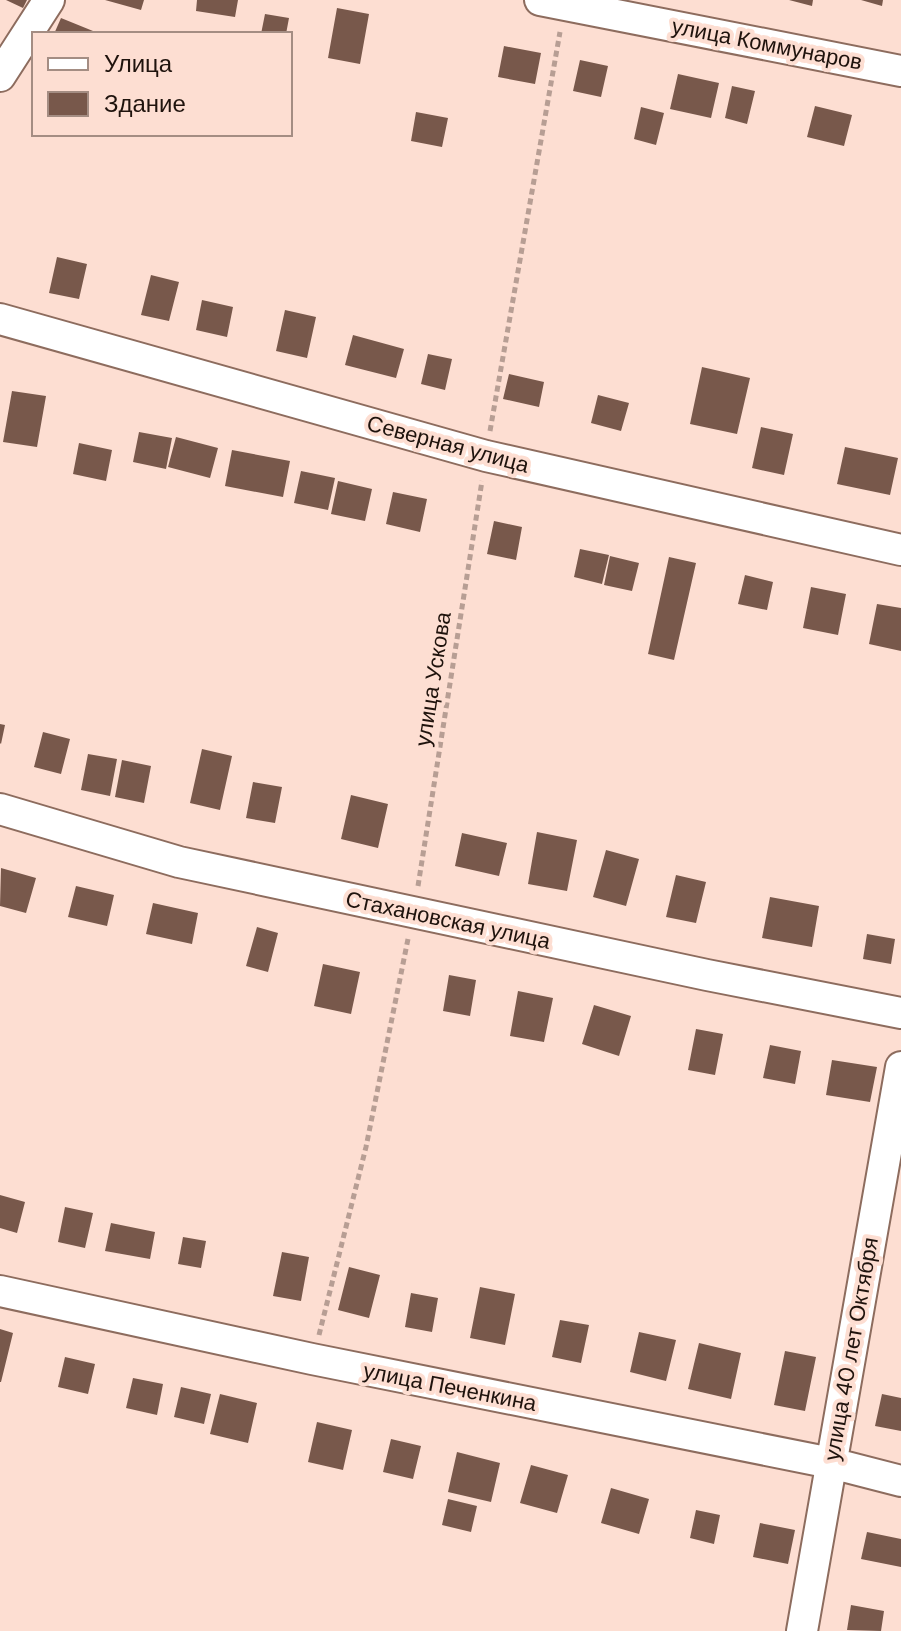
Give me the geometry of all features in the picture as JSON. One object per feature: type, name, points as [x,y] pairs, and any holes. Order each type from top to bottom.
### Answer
[{"type":"street","points":[[0,76],[49,0]]},
{"type":"street","name":"улица Коммунаров","points":[[552,2],[901,71]]},
{"type":"street","name":"Северная улица","points":[[0,319],[486,456],[901,550]]},
{"type":"street","name":"Стахановская улица","points":[[0,809],[179,862],[707,975],[901,1013]]},
{"type":"street","name":"улица 40 лет Октября","points":[[802,1631],[901,1067]]},
{"type":"street","name":"улица Печенкина","points":[[0,1291],[312,1359],[831,1463],[901,1481]]},
{"type":"path","name":"улица Ускова","points":[[312,1359],[366,1147],[414,913],[486,456],[552,2]]},
{"type":"building","points":[[6,0],[27,0],[23,8]]},
{"type":"building","points":[[105,0],[144,0],[141,10]]},
{"type":"building","points":[[197,0],[238,0],[235,17],[196,11]]},
{"type":"building","points":[[789,0],[813,0],[812,6]]},
{"type":"building","points":[[861,0],[883,0],[882,6]]},
{"type":"building","points":[[337,8],[369,14],[360,64],[328,58]]},
{"type":"building","points":[[265,14],[289,18],[286,32],[261,32]]},
{"type":"building","points":[[61,18],[93,31],[93,32],[55,32]]},
{"type":"building","points":[[504,46],[541,53],[535,84],[498,77]]},
{"type":"building","points":[[580,60],[608,66],[601,97],[573,91]]},
{"type":"building","points":[[678,74],[719,83],[711,118],[670,109]]},
{"type":"building","points":[[732,86],[755,91],[747,124],[725,118]]},
{"type":"building","points":[[815,106],[852,115],[844,146],[807,137]]},
{"type":"building","points":[[641,107],[664,113],[656,145],[634,139]]},
{"type":"building","points":[[416,112],[448,118],[442,147],[411,141]]},
{"type":"building","points":[[57,257],[87,264],[79,299],[49,293]]},
{"type":"building","points":[[151,275],[179,282],[169,321],[141,315]]},
{"type":"building","points":[[202,300],[233,307],[227,337],[196,330]]},
{"type":"building","points":[[285,310],[316,317],[307,358],[276,351]]},
{"type":"building","points":[[353,335],[404,349],[396,378],[345,365]]},
{"type":"building","points":[[428,354],[452,359],[445,390],[421,384]]},
{"type":"building","points":[[702,367],[750,378],[737,434],[690,424]]},
{"type":"building","points":[[509,374],[544,382],[539,407],[503,399]]},
{"type":"building","points":[[12,391],[46,396],[37,447],[3,442]]},
{"type":"building","points":[[598,395],[629,403],[621,431],[591,423]]},
{"type":"building","points":[[761,427],[793,434],[784,475],[752,468]]},
{"type":"building","points":[[139,432],[172,438],[166,469],[133,462]]},
{"type":"building","points":[[176,437],[218,448],[210,478],[168,467]]},
{"type":"building","points":[[79,443],[112,450],[106,481],[73,474]]},
{"type":"building","points":[[845,447],[898,458],[890,495],[837,484]]},
{"type":"building","points":[[232,450],[290,461],[283,497],[225,486]]},
{"type":"building","points":[[301,471],[335,478],[328,510],[294,503]]},
{"type":"building","points":[[338,481],[372,489],[365,521],[331,514]]},
{"type":"building","points":[[393,492],[427,499],[420,532],[386,524]]},
{"type":"building","points":[[494,521],[522,527],[516,560],[487,554]]},
{"type":"building","points":[[580,549],[609,555],[602,584],[574,577]]},
{"type":"building","points":[[610,556],[639,563],[632,591],[604,585]]},
{"type":"building","points":[[669,557],[696,563],[674,660],[648,654]]},
{"type":"building","points":[[745,575],[773,582],[767,610],[738,604]]},
{"type":"building","points":[[811,587],[846,594],[838,635],[803,628]]},
{"type":"building","points":[[877,604],[901,608],[901,651],[869,644]]},
{"type":"building","points":[[0,724],[5,725],[1,744],[0,743]]},
{"type":"building","points":[[43,732],[70,739],[61,774],[34,767]]},
{"type":"building","points":[[202,749],[232,756],[220,810],[190,803]]},
{"type":"building","points":[[88,754],[117,759],[110,796],[81,790]]},
{"type":"building","points":[[122,760],[151,766],[144,803],[115,797]]},
{"type":"building","points":[[253,782],[282,787],[275,823],[246,818]]},
{"type":"building","points":[[351,795],[388,804],[378,848],[341,839]]},
{"type":"building","points":[[537,832],[577,840],[567,891],[528,884]]},
{"type":"building","points":[[462,833],[507,843],[499,876],[455,866]]},
{"type":"building","points":[[606,850],[639,859],[626,906],[593,897]]},
{"type":"building","points":[[1,868],[36,878],[26,913],[0,906]]},
{"type":"building","points":[[676,875],[706,882],[696,923],[666,917]]},
{"type":"building","points":[[76,886],[114,895],[107,926],[68,917]]},
{"type":"building","points":[[770,897],[819,906],[812,947],[762,938]]},
{"type":"building","points":[[153,903],[198,913],[192,944],[146,934]]},
{"type":"building","points":[[257,927],[278,933],[268,972],[246,966]]},
{"type":"building","points":[[867,934],[895,939],[891,964],[863,959]]},
{"type":"building","points":[[323,964],[360,972],[351,1014],[314,1006]]},
{"type":"building","points":[[449,975],[476,980],[470,1016],[443,1011]]},
{"type":"building","points":[[518,991],[553,998],[544,1042],[510,1036]]},
{"type":"building","points":[[594,1005],[631,1016],[619,1056],[582,1044]]},
{"type":"building","points":[[696,1029],[723,1034],[715,1075],[688,1070]]},
{"type":"building","points":[[770,1045],[801,1051],[795,1084],[763,1078]]},
{"type":"building","points":[[832,1060],[877,1067],[870,1102],[826,1095]]},
{"type":"building","points":[[0,1195],[25,1202],[17,1233],[0,1228]]},
{"type":"building","points":[[65,1207],[93,1213],[85,1248],[58,1242]]},
{"type":"building","points":[[111,1223],[155,1232],[150,1259],[105,1251]]},
{"type":"building","points":[[183,1237],[206,1241],[201,1268],[178,1264]]},
{"type":"building","points":[[282,1252],[309,1257],[301,1301],[273,1296]]},
{"type":"building","points":[[349,1267],[380,1275],[369,1318],[338,1310]]},
{"type":"building","points":[[480,1287],[515,1294],[505,1345],[470,1338]]},
{"type":"building","points":[[411,1293],[438,1298],[432,1332],[405,1327]]},
{"type":"building","points":[[560,1320],[589,1325],[581,1363],[552,1357]]},
{"type":"building","points":[[0,1329],[13,1333],[1,1382],[0,1382]]},
{"type":"building","points":[[639,1332],[676,1340],[666,1381],[630,1372]]},
{"type":"building","points":[[699,1343],[741,1353],[731,1399],[688,1389]]},
{"type":"building","points":[[785,1351],[816,1357],[805,1411],[774,1405]]},
{"type":"building","points":[[65,1357],[95,1364],[88,1394],[58,1387]]},
{"type":"building","points":[[133,1378],[163,1384],[157,1415],[126,1408]]},
{"type":"building","points":[[181,1387],[211,1394],[204,1424],[174,1417]]},
{"type":"building","points":[[220,1394],[257,1403],[248,1443],[210,1434]]},
{"type":"building","points":[[882,1394],[901,1398],[901,1431],[875,1426]]},
{"type":"building","points":[[317,1422],[352,1430],[343,1470],[308,1462]]},
{"type":"building","points":[[391,1439],[421,1446],[413,1479],[383,1472]]},
{"type":"building","points":[[457,1452],[500,1463],[491,1502],[448,1492]]},
{"type":"building","points":[[531,1465],[568,1475],[557,1513],[520,1503]]},
{"type":"building","points":[[611,1488],[649,1499],[639,1534],[601,1523]]},
{"type":"building","points":[[448,1499],[477,1506],[471,1532],[442,1525]]},
{"type":"building","points":[[696,1510],[720,1515],[714,1544],[690,1538]]},
{"type":"building","points":[[760,1523],[795,1530],[788,1564],[753,1557]]},
{"type":"building","points":[[867,1532],[901,1539],[901,1567],[861,1559]]},
{"type":"building","points":[[851,1605],[884,1611],[881,1631],[847,1630]]}]
